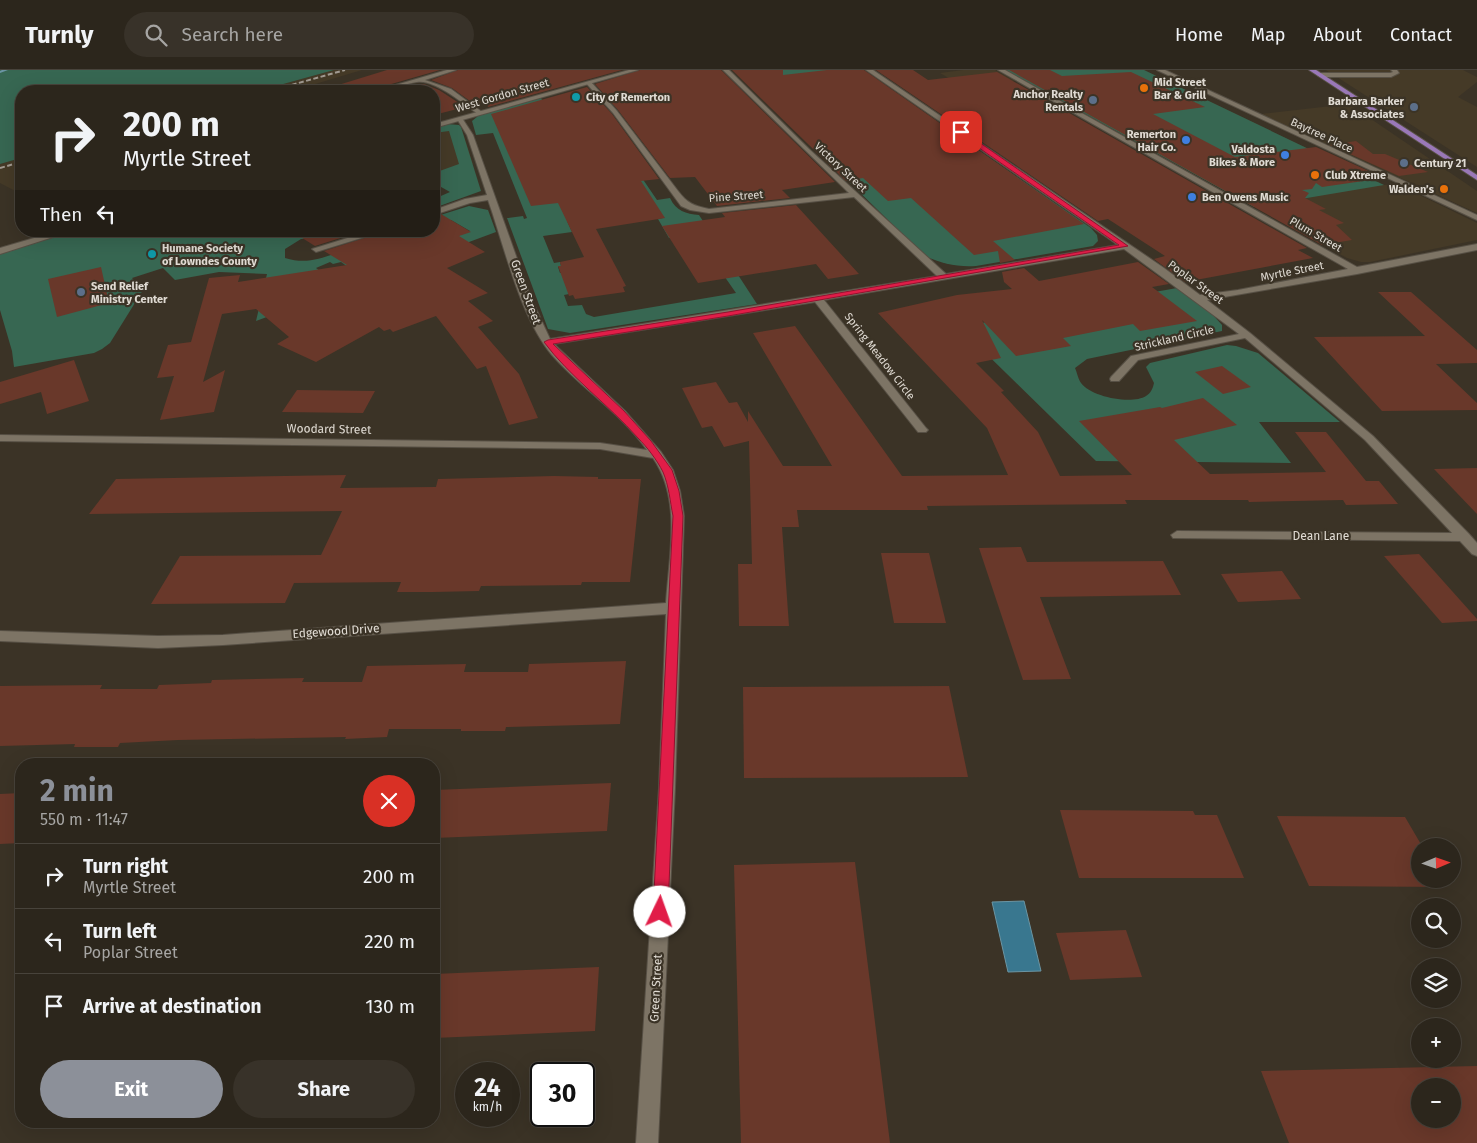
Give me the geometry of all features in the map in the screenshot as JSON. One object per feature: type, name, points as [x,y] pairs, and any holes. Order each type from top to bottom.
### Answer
[{"type":"main road","points":[[1312,70],[1477,178]]},
{"type":"street","points":[[398,85],[453,70]]},
{"type":"street","name":"West Gordon Street","points":[[440,124],[635,70]]},
{"type":"street","name":"Victory Street","points":[[726,70],[854,195],[944,277]]},
{"type":"street","name":"Poplar Street","points":[[869,70],[1125,246],[1199,298],[1247,335],[1368,438],[1477,551]]},
{"type":"street","name":"Plum Street","points":[[1001,70],[1357,271]]},
{"type":"street","name":"Baytree Place","points":[[1160,70],[1477,218]]},
{"type":"street","points":[[1320,75],[1391,75],[1396,73],[1394,70]]},
{"type":"street","points":[[417,79],[434,85]]},
{"type":"street","name":"Pine Street","points":[[589,83],[611,106],[684,204],[693,208],[721,210],[854,195]]},
{"type":"street","points":[[440,87],[449,90],[480,113]]},
{"type":"street","name":"Green Street","points":[[460,119],[470,135],[526,298],[542,335],[557,354],[621,413],[657,455],[667,470],[674,491],[678,516],[666,815],[647,1143]]},
{"type":"street","points":[[440,211],[468,201],[491,197]]},
{"type":"street","points":[[0,251],[48,237]]},
{"type":"street","points":[[316,249],[359,237]]},
{"type":"street","points":[[548,342],[1125,246]]},
{"type":"street","name":"Myrtle Street","points":[[1199,298],[1238,293],[1477,247]]},
{"type":"street","name":"Spring Meadow Circle","points":[[818,298],[922,430]]},
{"type":"street","name":"Strickland Circle","points":[[1115,379],[1135,358],[1247,335]]},
{"type":"street","name":"Woodard Street","points":[[0,438],[600,446],[657,455]]},
{"type":"street","name":"Dean Lane","points":[[1177,535],[1465,538]]},
{"type":"street","name":"Edgewood Drive","points":[[0,636],[158,642],[223,640],[673,608]]},
{"type":"shaded area","points":[[334,70],[362,70],[312,85],[280,85]]},
{"type":"shaded area","points":[[963,70],[995,70],[1015,81],[964,87],[940,73]]},
{"type":"shaded area","points":[[1068,70],[1144,70],[1384,185],[1394,184],[1401,186],[1477,223],[1477,240],[1370,262],[1361,262],[1347,258],[1073,107],[1128,100]]},
{"type":"shaded area","points":[[1326,70],[1463,70],[1477,77],[1477,82],[1458,97],[1477,107],[1477,167]]},
{"type":"shaded area","points":[[1349,104],[1477,191],[1477,213],[1261,114]]},
{"type":"shaded area","points":[[447,124],[459,125],[461,127],[473,164],[440,174],[440,126]]},
{"type":"shaded area","points":[[15,160],[15,191],[0,183],[0,164]]},
{"type":"green space","points":[[0,70],[334,70],[280,85],[15,85],[15,160],[0,164]]},
{"type":"green space","points":[[734,70],[862,70],[1091,228],[1097,235],[1098,241],[1093,246],[976,266],[950,264],[925,256]]},
{"type":"green space","points":[[1006,70],[1144,70],[1384,185],[1254,207]]},
{"type":"green space","points":[[541,98],[552,118],[601,118],[657,200],[670,198],[675,206],[682,211],[699,215],[757,304],[570,333],[548,329],[507,218],[523,216],[524,219],[527,218],[493,133],[476,135],[472,121],[478,116]],"holes":[[[663,218],[658,219],[669,238],[695,234],[736,293],[594,317],[586,314],[582,305],[568,306],[564,295],[569,294],[563,273],[560,273],[558,267],[561,266],[560,262],[554,263],[543,236],[572,232],[567,221]]]},
{"type":"green space","points":[[447,124],[459,125],[461,127],[481,191],[440,206],[440,196],[450,192],[440,186],[440,171],[459,164],[449,131],[440,132],[440,126]]},
{"type":"green space","points":[[469,206],[488,210],[496,232],[256,321],[267,274],[219,272],[175,280],[163,268],[132,278],[143,290],[110,343],[94,353],[14,367],[12,351],[0,310],[0,253],[55,237],[346,237],[301,239],[285,249],[285,258],[303,261],[407,237],[440,237],[440,233],[450,239],[470,231],[451,220],[440,223],[440,215]],"holes":[[[330,262],[333,264],[341,262],[359,275],[336,283],[316,268]]]},
{"type":"green space","points":[[1177,288],[1213,315],[1222,325],[1222,331],[1087,359],[1075,368],[1080,381],[1086,388],[1102,396],[1122,400],[1140,399],[1152,390],[1154,385],[1146,367],[1150,363],[1227,345],[1236,346],[1258,353],[1340,422],[1259,422],[1291,463],[1096,461],[959,327]]},
{"type":"water","points":[[1024,901],[1041,971],[1008,972],[992,902]]},
{"type":"building","points":[[387,70],[440,70],[388,85],[338,85]]},
{"type":"building","points":[[458,70],[622,70],[488,107],[486,101],[474,104],[452,88],[431,80]]},
{"type":"building","points":[[640,70],[721,70],[835,182],[782,190],[790,198],[717,206],[695,177],[670,178],[618,110],[595,84]]},
{"type":"building","points":[[732,70],[783,70],[783,75],[827,70],[864,70],[1084,224],[993,241],[1015,260],[1000,263],[998,251],[974,255],[911,198],[888,201],[863,178],[846,181]]},
{"type":"building","points":[[876,70],[913,70],[928,80],[997,72],[1307,248],[1298,250],[1313,258],[1185,282],[1154,259],[1165,256],[1108,219],[1098,221]]},
{"type":"building","points":[[1009,70],[1050,70],[1062,76],[1131,72],[1205,107],[1153,114],[1235,157],[1316,147],[1384,178],[1322,187],[1316,183],[1312,189],[1302,190],[1309,193],[1305,198],[1326,209],[1319,210],[1344,223],[1336,225],[1352,240],[1322,245]]},
{"type":"building","points":[[587,87],[612,114],[659,179],[641,181],[665,218],[596,229],[626,286],[623,287],[625,292],[575,299],[573,295],[569,296],[558,266],[561,266],[560,262],[584,257],[558,203],[531,206],[491,114]]},
{"type":"building","points":[[440,91],[465,107],[440,113]]},
{"type":"building","points":[[1356,141],[1373,154],[1385,154],[1428,172],[1399,176],[1330,145]]},
{"type":"building","points":[[796,205],[859,274],[828,279],[816,264],[698,283],[662,226],[725,217],[722,213]]},
{"type":"building","points":[[440,214],[471,232],[459,236],[485,252],[447,268],[488,293],[468,301],[493,321],[478,327],[519,374],[538,418],[509,425],[486,366],[477,369],[436,316],[393,332],[390,329],[384,331],[379,327],[316,362],[277,344],[289,337],[256,309],[222,314],[203,382],[225,370],[214,412],[160,420],[174,376],[157,378],[168,345],[191,342],[209,278],[240,275],[238,282],[347,265],[324,251],[367,237],[440,237]]},
{"type":"building","points":[[301,237],[344,237],[315,246]]},
{"type":"building","points":[[1138,262],[1169,284],[1152,287],[1197,321],[1140,331],[1133,324],[1063,338],[1071,346],[1016,356],[982,320],[1001,358],[976,363],[1004,391],[1001,392],[1038,432],[1060,476],[1132,475],[1079,421],[1162,408],[1203,398],[1237,425],[1174,440],[1210,474],[1326,472],[1295,432],[1326,432],[1366,481],[1379,481],[1398,504],[1346,505],[1343,500],[1249,502],[1248,500],[1125,500],[1127,504],[927,506],[928,510],[797,510],[799,527],[782,527],[789,626],[739,626],[738,564],[752,564],[749,441],[724,447],[712,426],[702,428],[682,388],[716,382],[729,403],[737,402],[748,422],[748,411],[783,466],[832,466],[753,333],[795,326],[902,476],[1008,475],[987,428],[878,313],[957,295],[1012,289],[1004,282],[1002,272],[1024,268],[1039,281]]},
{"type":"building","points":[[101,267],[109,303],[57,317],[48,279]]},
{"type":"building","points":[[1378,292],[1411,292],[1477,350],[1477,363],[1436,364],[1477,403],[1477,410],[1382,411],[1314,337],[1425,336]]},
{"type":"building","points":[[74,360],[89,401],[47,414],[41,392],[0,404],[0,382]]},
{"type":"building","points":[[1222,366],[1251,387],[1223,394],[1195,372]]},
{"type":"building","points":[[297,390],[375,391],[363,413],[282,412]]},
{"type":"building","points":[[1477,468],[1477,514],[1434,469]]},
{"type":"building","points":[[346,475],[340,488],[436,487],[438,479],[554,476],[641,479],[630,582],[582,582],[581,585],[481,586],[479,591],[433,592],[397,592],[401,582],[294,583],[285,603],[151,604],[180,556],[321,555],[342,511],[89,514],[116,479]]},
{"type":"building","points":[[1021,547],[1027,562],[1163,561],[1181,595],[1040,597],[1071,679],[1023,680],[979,548]]},
{"type":"building","points":[[881,553],[929,553],[946,623],[894,623]]},
{"type":"building","points":[[1419,554],[1477,621],[1442,623],[1384,556]]},
{"type":"building","points":[[1282,571],[1301,599],[1238,602],[1221,574]]},
{"type":"building","points":[[626,661],[620,724],[506,727],[505,731],[389,729],[387,737],[345,739],[346,737],[178,740],[120,743],[118,747],[74,747],[75,744],[0,746],[0,686],[102,685],[100,689],[157,689],[159,685],[211,683],[212,680],[304,678],[302,682],[362,682],[367,666],[466,664],[464,672],[528,672],[529,664]]},
{"type":"building","points":[[949,686],[968,777],[744,778],[743,687]]},
{"type":"building","points":[[611,783],[607,831],[440,838],[440,790]]},
{"type":"building","points":[[15,793],[15,843],[0,844],[0,794]]},
{"type":"building","points":[[1060,810],[1193,811],[1195,815],[1217,815],[1244,878],[1079,878]]},
{"type":"building","points":[[1277,816],[1405,817],[1417,838],[1411,838],[1411,887],[1309,886]]},
{"type":"building","points":[[855,862],[890,1143],[741,1143],[734,865]]},
{"type":"building","points":[[1126,930],[1142,977],[1070,980],[1056,933]]},
{"type":"building","points":[[599,967],[595,1031],[440,1038],[440,974]]},
{"type":"building","points":[[1461,1066],[1477,1066],[1477,1143],[1289,1143],[1261,1071],[1461,1068]]},
{"type":"waterway","points":[[0,72],[6,70]]},
{"type":"railway","points":[[291,85],[345,70]]},
{"type":"railway","points":[[0,168],[15,164]]},
{"type":"place","name":"Mid Street Bar & Grill","points":[[1144,88]]},
{"type":"place","name":"City of Remerton","points":[[576,97]]},
{"type":"place","name":"Anchor Realty Rentals","points":[[1093,100]]},
{"type":"place","name":"Barbara Barker & Associates","points":[[1414,107]]},
{"type":"place","name":"Remerton Hair Co.","points":[[1186,140]]},
{"type":"place","name":"Valdosta Bikes & More","points":[[1285,155]]},
{"type":"place","name":"Century 21","points":[[1404,163]]},
{"type":"place","name":"Club Xtreme","points":[[1315,175]]},
{"type":"place","name":"Walden’s","points":[[1444,189]]},
{"type":"place","name":"Ben Owens Music","points":[[1192,197]]},
{"type":"place","name":"Humane Society of Lowndes County","points":[[152,254]]},
{"type":"place","name":"Send Relief Ministry Center","points":[[81,292]]},
{"type":"route","points":[[660,912],[678,516],[674,491],[667,470],[648,443],[621,413],[557,354],[548,342],[728,314],[1125,246],[961,132]]}]
